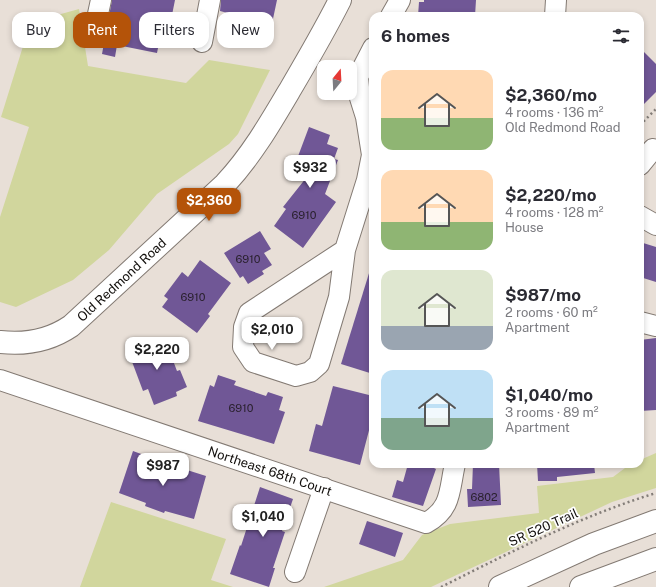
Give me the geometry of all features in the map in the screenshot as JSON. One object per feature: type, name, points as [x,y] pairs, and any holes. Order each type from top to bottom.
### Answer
[{"type":"main road","name":"Old Redmond Road","points":[[0,342],[13,344],[42,340],[60,334],[71,326],[239,170],[258,143],[314,49],[340,0]]},
{"type":"main road","points":[[500,587],[594,544],[656,521]]},
{"type":"main road","points":[[581,587],[656,559]]},
{"type":"street","points":[[98,12],[101,0]]},
{"type":"street","points":[[208,12],[210,0]]},
{"type":"street","points":[[393,12],[400,0]]},
{"type":"street","points":[[556,0],[556,12]]},
{"type":"street","points":[[369,56],[358,77],[360,98],[366,117],[369,136]]},
{"type":"street","points":[[644,157],[650,146]]},
{"type":"street","points":[[345,250],[249,313],[244,327],[243,347],[253,362],[296,376],[310,372],[319,364],[339,297],[345,250],[369,170]]},
{"type":"street","points":[[644,218],[656,225]]},
{"type":"street","points":[[644,323],[656,326]]},
{"type":"street","name":"Northeast 68th Court","points":[[0,380],[426,523],[438,516],[445,506],[453,468]]},
{"type":"street","points":[[295,572],[324,488]]},
{"type":"path","points":[[644,121],[656,109]]},
{"type":"path","name":"SR 520 Trail","points":[[441,587],[509,553],[577,522],[656,493]]},
{"type":"green space","points":[[79,9],[79,12],[73,12],[73,48],[85,48],[88,66],[186,83],[209,60],[270,70],[238,134],[229,144],[157,194],[109,250],[73,280],[16,307],[0,302],[0,217],[29,127],[1,117],[22,48],[65,48],[65,13]]},
{"type":"green space","points":[[656,453],[656,488],[612,502],[431,587],[324,587],[403,560],[422,535],[450,524],[539,513],[537,486],[613,477],[625,468],[644,468],[644,458]]},
{"type":"green space","points":[[111,502],[226,539],[211,580],[233,587],[80,587]]},
{"type":"building","points":[[112,0],[175,0],[173,12],[139,12],[139,48],[158,48],[157,53],[131,48],[131,12],[110,12]]},
{"type":"building","points":[[221,0],[277,0],[274,14],[274,12],[220,11]]},
{"type":"building","points":[[424,0],[476,0],[475,12],[418,12],[419,2],[424,2]]},
{"type":"building","points":[[103,48],[116,48],[115,57],[102,54]]},
{"type":"building","points":[[644,52],[656,64],[656,92],[644,104]]},
{"type":"building","points":[[309,127],[330,135],[327,144],[338,148],[334,159],[338,160],[325,194],[336,202],[303,248],[274,226],[286,209],[283,207],[310,173],[294,167]]},
{"type":"building","points":[[260,231],[271,249],[264,253],[272,265],[262,271],[264,274],[248,284],[243,276],[240,278],[224,253]]},
{"type":"building","points":[[644,243],[656,247],[656,282],[644,278]]},
{"type":"building","points":[[200,260],[231,283],[208,314],[210,316],[197,333],[162,307],[168,299],[164,296],[182,272],[188,277]]},
{"type":"building","points":[[369,273],[369,373],[341,364]]},
{"type":"building","points":[[164,337],[177,371],[180,370],[187,387],[176,392],[177,396],[154,405],[148,389],[143,391],[128,351]]},
{"type":"building","points":[[656,338],[656,410],[644,411],[644,340]]},
{"type":"building","points":[[218,375],[236,381],[234,385],[266,396],[268,392],[283,397],[279,410],[285,412],[274,444],[198,421],[210,385],[214,387]]},
{"type":"building","points":[[333,386],[369,395],[369,430],[360,465],[309,451],[316,424],[322,426]]},
{"type":"building","points":[[133,451],[152,458],[150,461],[186,474],[187,470],[206,476],[194,519],[165,511],[164,513],[145,506],[146,503],[119,493]]},
{"type":"building","points":[[407,468],[436,469],[423,506],[392,497],[397,480],[403,482]]},
{"type":"building","points":[[473,468],[499,468],[501,505],[468,507],[467,489],[472,489]]},
{"type":"building","points":[[537,468],[594,468],[595,473],[557,477],[557,481],[538,481]]},
{"type":"building","points":[[260,487],[293,499],[282,531],[285,532],[273,568],[275,568],[269,587],[230,574],[240,545],[241,546]]},
{"type":"building","points":[[367,521],[403,533],[395,557],[359,544]]}]
